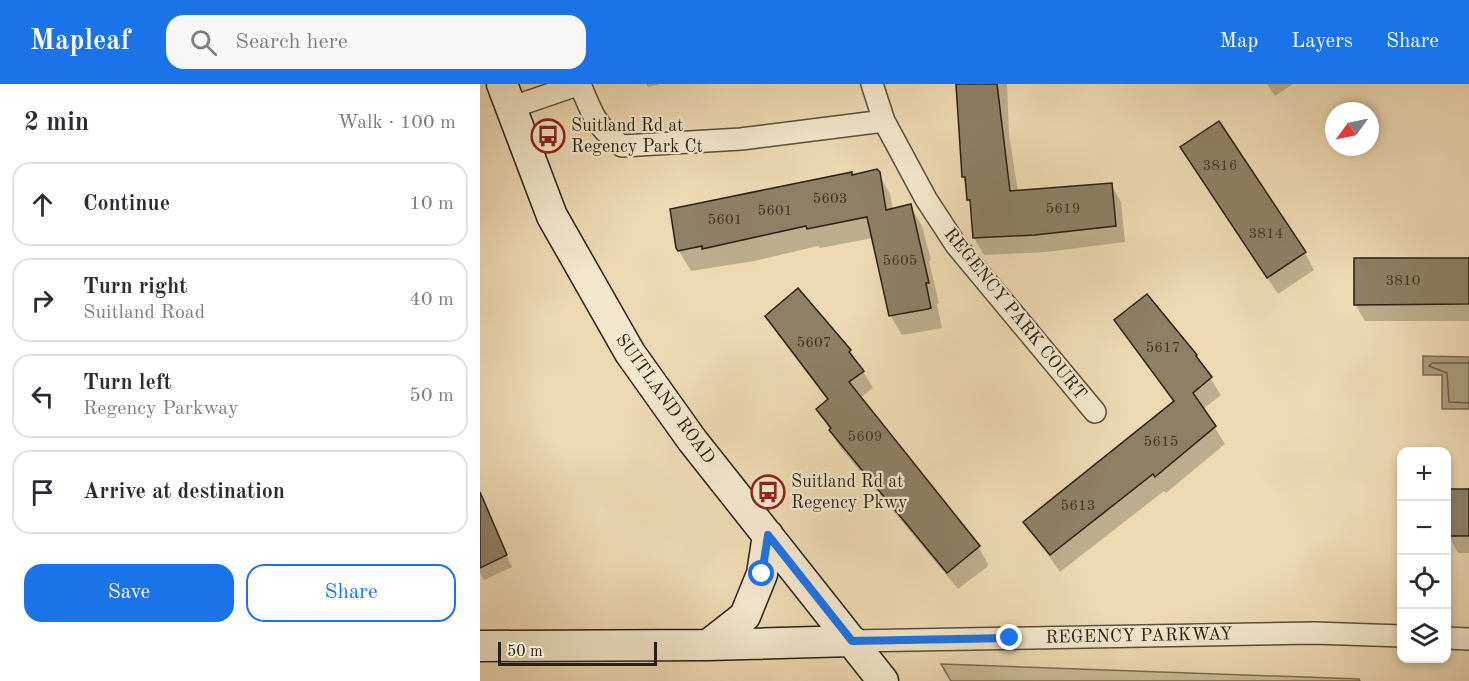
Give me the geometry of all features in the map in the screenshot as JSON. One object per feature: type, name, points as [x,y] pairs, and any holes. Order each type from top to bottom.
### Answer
[{"type":"main road","name":"SUITLAND ROAD","points":[[506,96],[552,216],[630,354],[692,440],[883,681]]},
{"type":"main road","points":[[708,645],[745,616],[762,574],[768,535]]},
{"type":"main road","name":"REGENCY PARKWAY","points":[[480,646],[708,645],[852,641]]},
{"type":"street","points":[[506,96],[580,84],[592,114],[604,133],[622,146],[741,139],[884,122]]},
{"type":"street","name":"REGENCY PARK COURT","points":[[872,84],[884,122],[926,199],[956,245],[1095,412]]},
{"type":"street","name":"REGENCY PARKWAY","points":[[852,641],[1314,633],[1397,636]]},
{"type":"street","points":[[1451,638],[1469,639]]},
{"type":"shaded area","points":[[941,664],[1359,679],[1360,681],[951,681]]},
{"type":"water","points":[[1423,356],[1469,357],[1469,409],[1442,409],[1442,375],[1423,375]]},
{"type":"building","points":[[956,84],[997,84],[1010,191],[1112,183],[1116,226],[1035,235],[973,238],[970,200],[967,200],[965,177],[962,177]]},
{"type":"building","points":[[1219,121],[1306,252],[1267,278],[1180,147]]},
{"type":"building","points":[[877,169],[880,172],[886,210],[911,204],[929,283],[926,283],[931,308],[889,316],[867,217],[807,229],[806,226],[702,249],[702,246],[678,251],[676,248],[670,209]]},
{"type":"building","points":[[1354,258],[1469,258],[1469,304],[1354,305]]},
{"type":"building","points":[[798,288],[851,350],[849,352],[864,371],[849,382],[980,546],[947,573],[829,430],[831,428],[816,409],[828,399],[765,316]]},
{"type":"building","points":[[1147,294],[1212,377],[1193,393],[1216,426],[1155,477],[1153,474],[1050,555],[1023,522],[1174,401],[1114,320]]},
{"type":"building","points":[[1451,489],[1469,489],[1469,536],[1451,536]]},
{"type":"building","points":[[480,492],[507,555],[480,568]]},
{"type":"place","name":"Suitland Rd at Regency Park Ct","points":[[548,136]]},
{"type":"place","name":"Suitland Rd at Regency Pkwy","points":[[768,492]]},
{"type":"route","points":[[762,574],[768,535],[852,641],[1010,638]]}]
